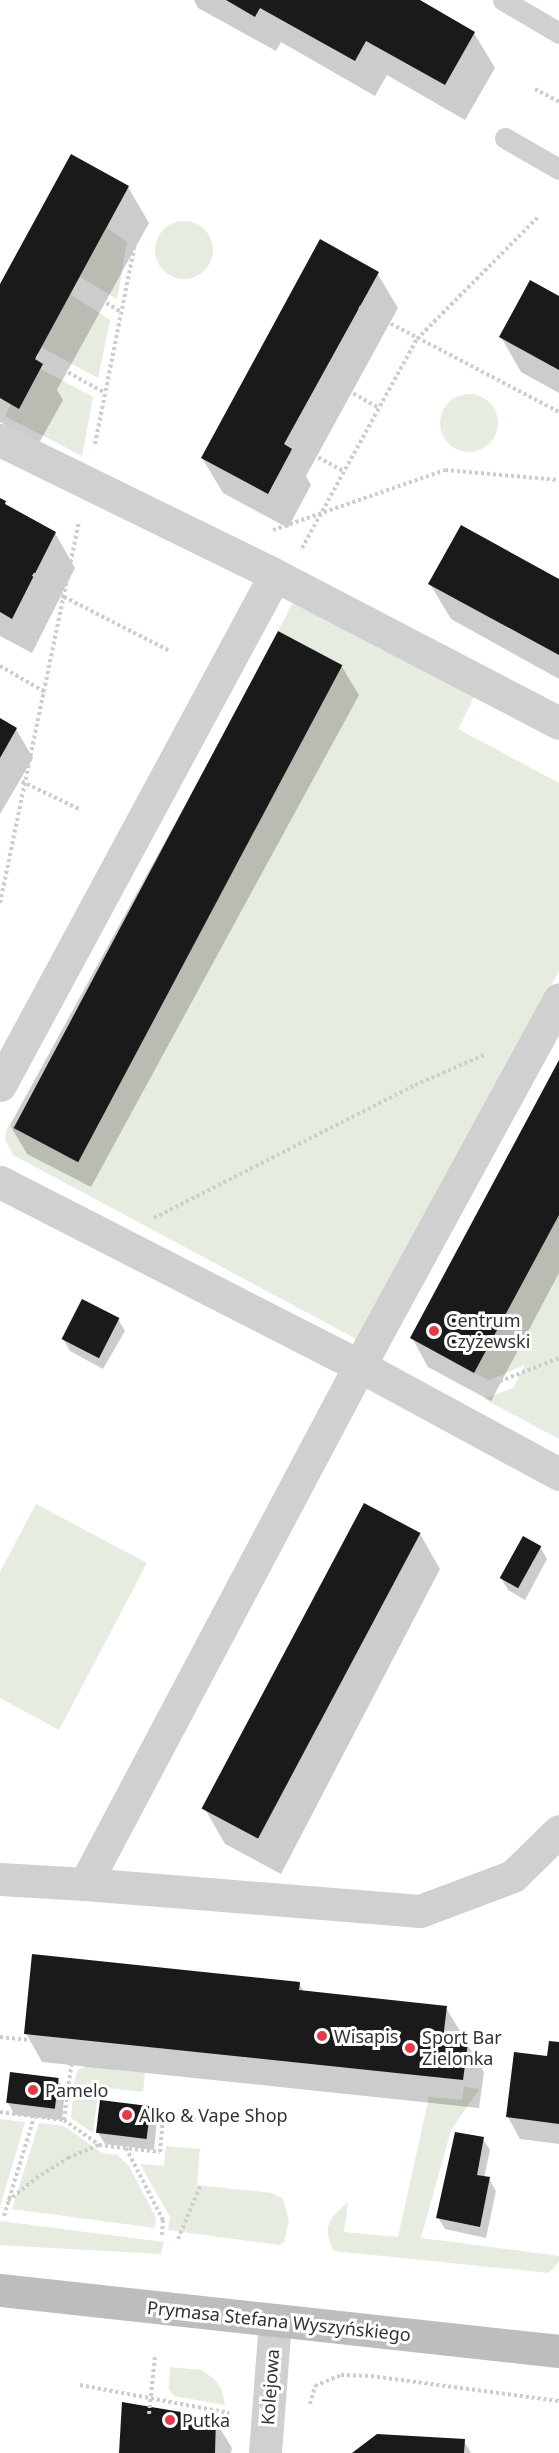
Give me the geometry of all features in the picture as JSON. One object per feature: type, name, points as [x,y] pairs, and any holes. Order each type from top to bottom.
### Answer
[{"type":"main road","name":"Prymasa Stefana Wyszyńskiego","points":[[0,2290],[559,2351]]},
{"type":"street","points":[[0,440],[87,484],[286,566],[559,723]]},
{"type":"street","points":[[0,1085],[286,566]]},
{"type":"street","points":[[85,1884],[360,1366],[559,999]]},
{"type":"street","points":[[0,1182],[360,1366],[559,1474]]},
{"type":"street","points":[[0,1879],[420,1911],[513,1875],[559,1832]]},
{"type":"street","name":"Kolejowa","points":[[265,2453],[275,2320]]},
{"type":"lane","points":[[503,0],[559,33]]},
{"type":"lane","points":[[505,138],[559,169]]},
{"type":"path","points":[[535,89],[559,102]]},
{"type":"path","points":[[286,566],[321,514],[417,339],[538,217]]},
{"type":"path","points":[[0,903],[137,234],[112,219]]},
{"type":"path","points":[[76,284],[121,312]]},
{"type":"path","points":[[359,307],[559,412]]},
{"type":"path","points":[[37,355],[105,393]]},
{"type":"path","points":[[321,376],[379,408]]},
{"type":"path","points":[[287,440],[343,471]]},
{"type":"path","points":[[268,532],[445,471],[559,480]]},
{"type":"path","points":[[33,574],[64,597],[168,650]]},
{"type":"path","points":[[0,666],[45,692]]},
{"type":"path","points":[[0,771],[79,809]]},
{"type":"path","points":[[145,1222],[472,1058],[535,1043]]},
{"type":"path","points":[[434,1407],[559,1358]]},
{"type":"path","points":[[0,2037],[423,2082],[422,2094]]},
{"type":"path","points":[[64,2120],[74,2045]]},
{"type":"path","points":[[242,2076],[245,2057]]},
{"type":"path","points":[[0,2112],[64,2120],[99,2145],[160,2152],[163,2117],[207,2121]]},
{"type":"path","points":[[4,2216],[34,2116]]},
{"type":"path","points":[[8,2201],[60,2163],[99,2145]]},
{"type":"path","points":[[126,2148],[163,2220],[162,2235]]},
{"type":"path","points":[[178,2239],[201,2184]]},
{"type":"path","points":[[149,2415],[155,2357]]},
{"type":"path","points":[[310,2411],[315,2386],[341,2375],[371,2376],[559,2401]]},
{"type":"path","points":[[80,2385],[222,2412]]},
{"type":"shaded area","points":[[184,221],[195,223],[208,234],[213,250],[211,261],[200,274],[184,279],[173,277],[160,266],[155,250],[157,239],[168,226]]},
{"type":"shaded area","points":[[107,228],[127,242],[117,299],[80,277]]},
{"type":"shaded area","points":[[70,294],[110,320],[98,378],[41,347]]},
{"type":"shaded area","points":[[41,369],[93,397],[82,456],[5,416],[11,404],[19,408]]},
{"type":"shaded area","points":[[469,394],[480,396],[493,407],[498,423],[496,434],[485,447],[469,452],[458,450],[445,439],[440,423],[442,412],[453,399]]},
{"type":"shaded area","points":[[295,599],[475,695],[458,729],[559,783],[559,971],[362,1342],[13,1155],[5,1139],[8,1125],[75,1159],[343,666],[278,631]]},
{"type":"shaded area","points":[[559,1215],[559,1439],[484,1399],[513,1388],[525,1365],[489,1380],[474,1373]]},
{"type":"shaded area","points":[[36,1504],[147,1563],[59,1730],[0,1698],[0,1572]]},
{"type":"shaded area","points":[[86,2066],[145,2073],[143,2092],[99,2087],[93,2133],[71,2118],[75,2077],[78,2070]]},
{"type":"shaded area","points":[[464,2087],[479,2089],[451,2130],[421,2238],[559,2256],[559,2261],[549,2273],[333,2251],[328,2236],[328,2227],[333,2216],[348,2202],[344,2232],[398,2237],[429,2097],[462,2100]]},
{"type":"shaded area","points":[[0,2119],[25,2122],[0,2207]]},
{"type":"shaded area","points":[[39,2123],[64,2126],[102,2153],[118,2155],[129,2166],[156,2218],[155,2228],[12,2209]]},
{"type":"shaded area","points":[[166,2146],[200,2149],[197,2185],[272,2193],[283,2199],[289,2221],[284,2242],[279,2245],[168,2230],[170,2217],[140,2164],[164,2166]]},
{"type":"shaded area","points":[[0,2221],[164,2242],[161,2254],[0,2245]]},
{"type":"shaded area","points":[[170,2367],[202,2370],[215,2380],[222,2390],[225,2405],[174,2396],[169,2389]]},
{"type":"building","points":[[226,0],[420,0],[475,32],[445,85],[366,41],[355,61],[260,8],[255,17]]},
{"type":"building","points":[[71,154],[129,186],[35,359],[43,364],[19,409],[0,398],[0,284]]},
{"type":"building","points":[[320,239],[379,272],[284,444],[292,449],[268,494],[201,458]]},
{"type":"building","points":[[530,280],[559,296],[559,370],[499,337]]},
{"type":"building","points":[[0,498],[6,501],[5,504],[56,532],[12,619],[0,612]]},
{"type":"building","points":[[461,525],[559,579],[559,655],[428,584]]},
{"type":"building","points":[[278,631],[342,665],[78,1162],[14,1128]]},
{"type":"building","points":[[0,718],[17,728],[0,758]]},
{"type":"building","points":[[559,1060],[559,1215],[474,1373],[410,1338]]},
{"type":"building","points":[[82,1299],[119,1318],[99,1358],[62,1339]]},
{"type":"building","points":[[364,1503],[421,1533],[258,1839],[202,1808]]},
{"type":"building","points":[[523,1536],[541,1546],[518,1588],[500,1578]]},
{"type":"building","points":[[32,1954],[300,1982],[299,1990],[447,2006],[443,2039],[468,2042],[463,2080],[24,2034]]},
{"type":"building","points":[[549,2041],[559,2042],[559,2124],[506,2117],[514,2052],[547,2056]]},
{"type":"building","name":"Pamelo","points":[[10,2072],[59,2078],[55,2109],[6,2103]]},
{"type":"building","points":[[100,2100],[151,2106],[147,2139],[96,2133]]},
{"type":"building","points":[[455,2132],[484,2137],[477,2175],[490,2177],[480,2227],[436,2218]]},
{"type":"building","points":[[122,2402],[216,2418],[215,2453],[119,2453]]},
{"type":"building","points":[[377,2434],[465,2439],[464,2453],[352,2453]]},
{"type":"place","name":"Centrum Czyżewski","points":[[434,1331]]},
{"type":"place","name":"Wisapis","points":[[322,2036]]},
{"type":"place","name":"Sport Bar Zielonka","points":[[410,2048]]},
{"type":"place","name":"Pamelo","points":[[33,2090]]},
{"type":"place","name":"Alko & Vape Shop","points":[[127,2115]]},
{"type":"place","name":"Putka","points":[[170,2420]]}]
